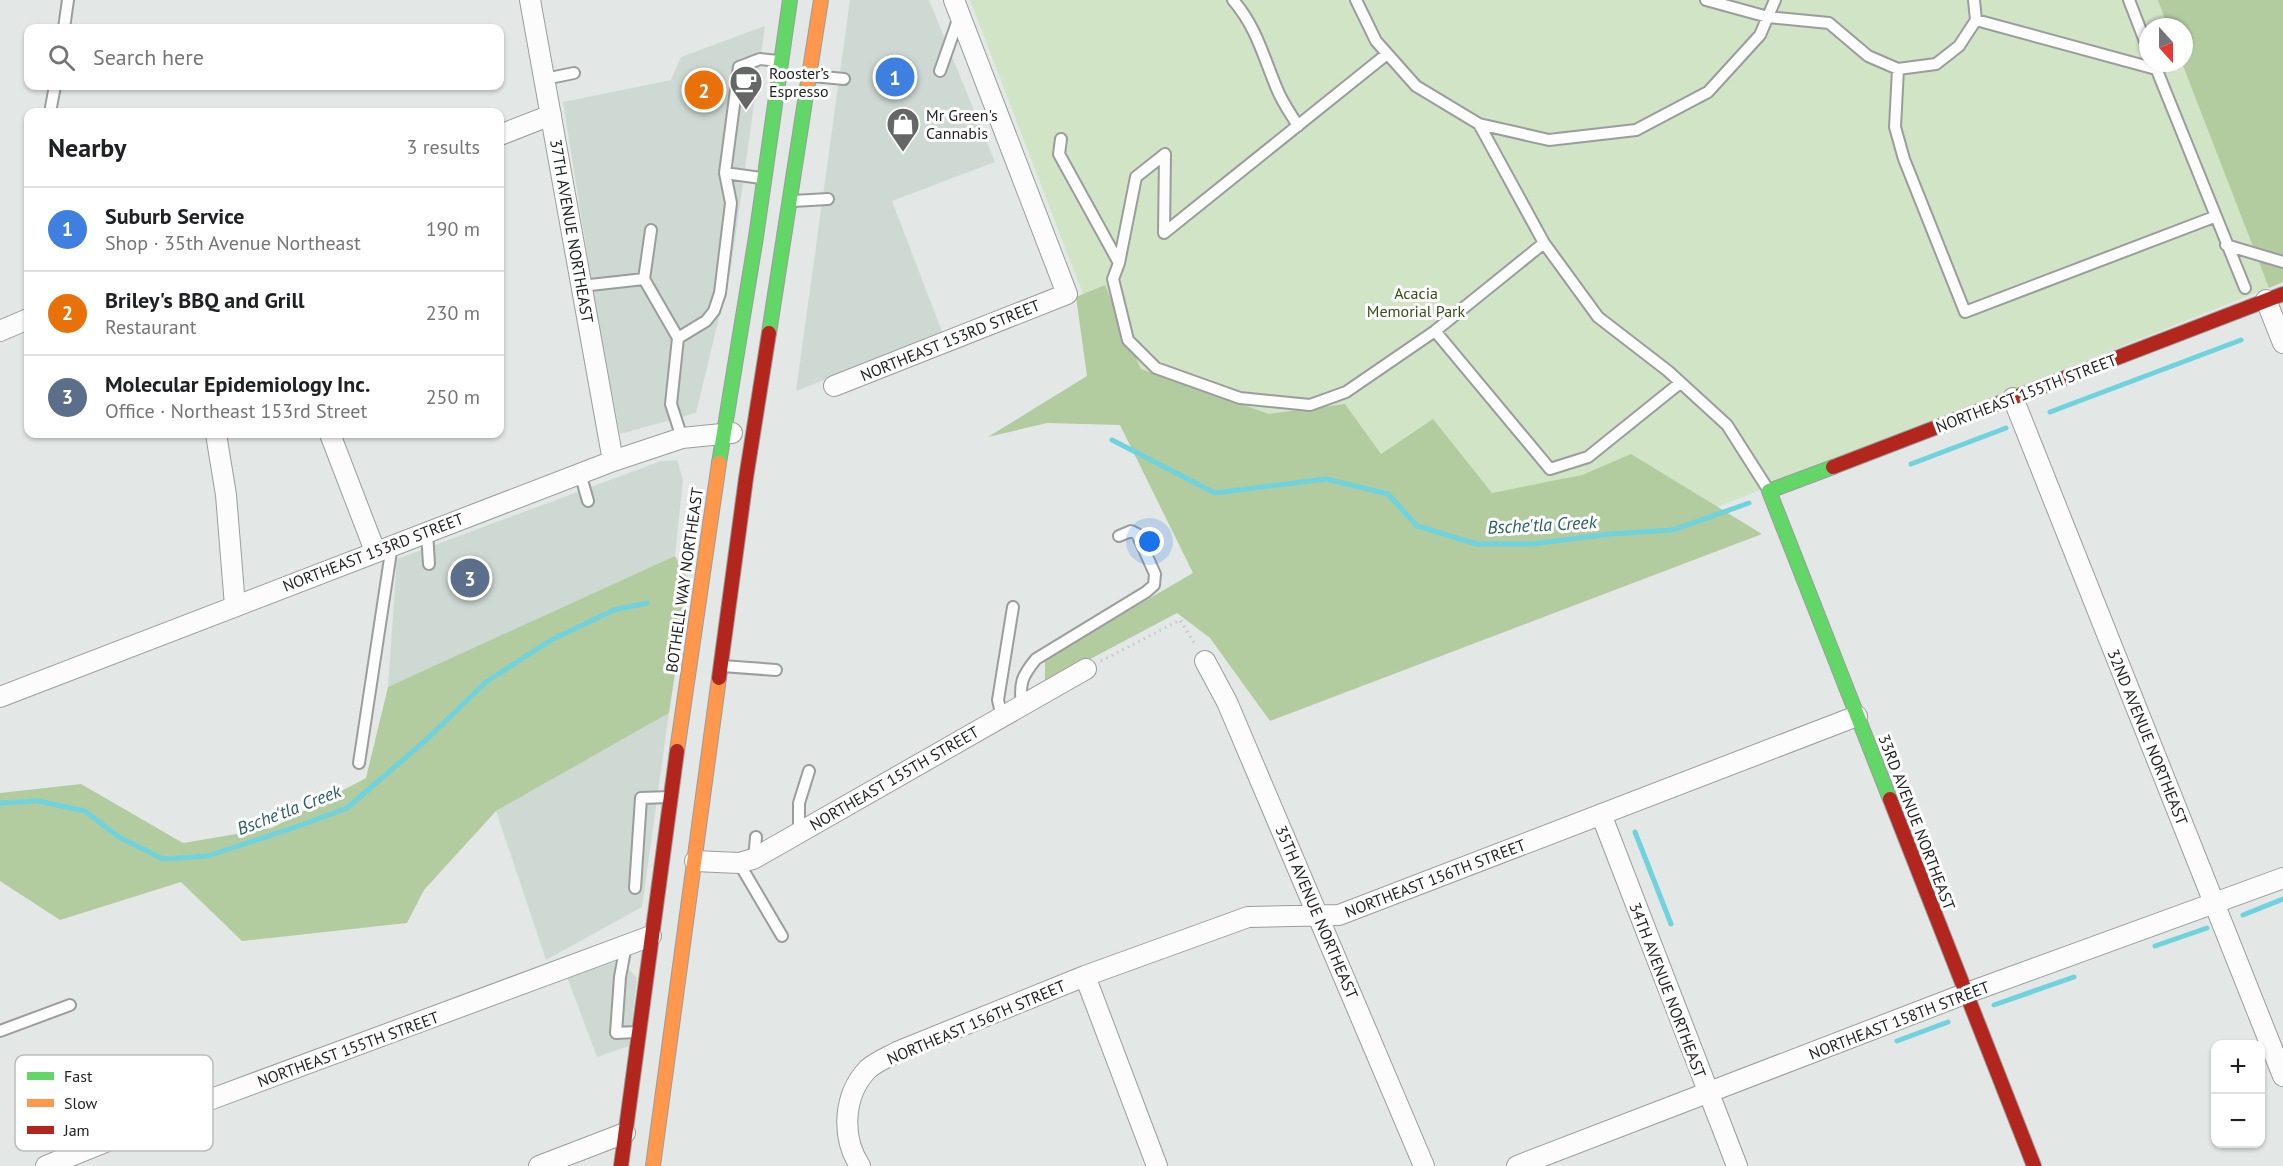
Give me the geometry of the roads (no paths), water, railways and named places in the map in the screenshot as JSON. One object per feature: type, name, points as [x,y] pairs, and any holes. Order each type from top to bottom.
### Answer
[{"type":"main road","name":"BOTHELL WAY NORTHEAST","points":[[621,1166],[670,796],[722,433],[764,178],[790,0]]},
{"type":"main road","points":[[653,1166],[753,432],[821,0]]},
{"type":"main road","name":"NORTHEAST 155TH STREET","points":[[1769,491],[2275,297]]},
{"type":"main road","name":"33RD AVENUE NORTHEAST","points":[[1769,491],[2034,1166]]},
{"type":"main road","points":[[651,936],[660,969]]},
{"type":"street","name":"37TH AVENUE NORTHEAST","points":[[530,0],[613,461]]},
{"type":"street","name":"NORTHEAST 153RD STREET","points":[[834,386],[1067,294],[957,7]]},
{"type":"street","points":[[504,133],[551,115]]},
{"type":"street","points":[[2275,297],[2283,343]]},
{"type":"street","points":[[0,326],[24,320]]},
{"type":"street","name":"32ND AVENUE NORTHEAST","points":[[2013,398],[2283,1076]]},
{"type":"street","name":"NORTHEAST 153RD STREET","points":[[0,697],[613,461],[682,438],[753,432]]},
{"type":"street","points":[[217,438],[226,495],[235,606]]},
{"type":"street","points":[[332,438],[384,548]]},
{"type":"street","name":"35TH AVENUE NORTHEAST","points":[[1205,661],[1227,702],[1424,1166]]},
{"type":"street","name":"NORTHEAST 155TH STREET","points":[[746,861],[1086,669]]},
{"type":"street","name":"NORTHEAST 156TH STREET","points":[[860,1166],[851,1152],[847,1122],[852,1094],[869,1069],[897,1052],[1085,976],[1248,917],[1339,915],[1857,716]]},
{"type":"street","name":"34TH AVENUE NORTHEAST","points":[[1600,814],[1737,1166]]},
{"type":"street","points":[[695,861],[746,861]]},
{"type":"street","name":"NORTHEAST 158TH STREET","points":[[1517,1166],[1967,993],[2283,878]]},
{"type":"street","name":"NORTHEAST 155TH STREET","points":[[213,1099],[651,936]]},
{"type":"street","points":[[1085,976],[1157,1166]]},
{"type":"street","points":[[539,1166],[625,1133]]},
{"type":"street","name":"NORTHEAST 155TH STREET","points":[[46,1166],[83,1151]]},
{"type":"lane","points":[[65,24],[68,0]]},
{"type":"lane","points":[[1233,0],[1243,12],[1260,43],[1277,91],[1298,126]]},
{"type":"lane","points":[[1356,0],[1376,41],[1416,86],[1479,124],[1549,140],[1636,130],[1708,92],[1760,35],[1775,0]]},
{"type":"lane","points":[[1706,0],[1768,17],[1829,23],[1868,56],[1898,69],[1936,64],[1959,46],[1976,20],[1974,0]]},
{"type":"lane","points":[[2129,0],[2139,26]]},
{"type":"lane","points":[[940,71],[957,7]]},
{"type":"lane","points":[[1976,20],[2139,62]]},
{"type":"lane","points":[[1387,54],[1164,233],[1165,154],[1136,177],[1119,263],[1113,279],[1128,340],[1156,368],[1240,398],[1310,405],[1346,392],[1435,331],[1544,243]]},
{"type":"lane","points":[[678,338],[706,321],[714,311],[720,293],[731,203],[725,174],[739,67],[760,59],[781,62]]},
{"type":"lane","points":[[1898,69],[1895,127],[1904,159],[1965,312],[2214,216]]},
{"type":"lane","points":[[2157,72],[2244,288]]},
{"type":"lane","points":[[545,79],[574,73]]},
{"type":"lane","points":[[809,75],[844,79]]},
{"type":"lane","points":[[51,107],[54,90]]},
{"type":"lane","points":[[1479,124],[1544,243],[1598,317],[1680,383],[1726,425],[1769,491]]},
{"type":"lane","points":[[1061,139],[1059,153],[1119,263]]},
{"type":"lane","points":[[725,174],[764,178]]},
{"type":"lane","points":[[790,201],[828,199]]},
{"type":"lane","points":[[651,230],[644,279],[678,338],[671,404],[682,438]]},
{"type":"lane","points":[[2226,245],[2283,262]]},
{"type":"lane","points":[[581,286],[644,279]]},
{"type":"lane","points":[[1435,331],[1550,469],[1588,457],[1680,383]]},
{"type":"lane","points":[[580,473],[588,501]]},
{"type":"lane","points":[[1022,705],[1019,687],[1025,673],[1036,659],[1154,585],[1155,574],[1137,534],[1131,531],[1119,536]]},
{"type":"lane","points":[[427,532],[429,564]]},
{"type":"lane","points":[[359,763],[384,548]]},
{"type":"lane","points":[[1002,717],[998,700],[1013,607]]},
{"type":"lane","points":[[720,666],[776,670]]},
{"type":"lane","points":[[799,833],[799,803],[809,771]]},
{"type":"lane","points":[[635,888],[641,798],[670,796]]},
{"type":"lane","points":[[756,837],[746,861],[782,936]]},
{"type":"lane","points":[[626,945],[620,977],[616,1033],[638,1032]]},
{"type":"lane","points":[[0,1031],[70,1005]]},
{"type":"waterway","points":[[2050,412],[2241,340]]},
{"type":"waterway","points":[[1911,464],[2006,428]]},
{"type":"waterway","name":"Bsche'tla Creek","points":[[1112,440],[1215,493],[1326,479],[1388,494],[1417,526],[1477,544],[1533,544],[1610,534],[1673,530],[1749,503]]},
{"type":"waterway","name":"Bsche'tla Creek","points":[[0,803],[38,801],[85,811],[119,837],[163,859],[208,856],[347,808],[426,740],[486,682],[551,640],[614,610],[647,603]]},
{"type":"waterway","points":[[1635,832],[1671,924]]},
{"type":"waterway","points":[[2243,915],[2283,899]]},
{"type":"waterway","points":[[2155,946],[2207,928]]},
{"type":"waterway","points":[[1994,1005],[2074,977]]},
{"type":"waterway","points":[[1897,1041],[1948,1022]]},
{"type":"place","name":"Suburb Service","points":[[895,77]]},
{"type":"place","name":"Briley's BBQ and Grill","points":[[704,90]]},
{"type":"place","name":"Rooster’s Espresso","points":[[746,111]]},
{"type":"place","name":"Mr Green's Cannabis","points":[[903,153]]},
{"type":"place","name":"Molecular Epidemiology Inc.","points":[[470,578]]},
{"type":"park label","name":"Acacia Memorial Park","points":[[1416,302]]}]
